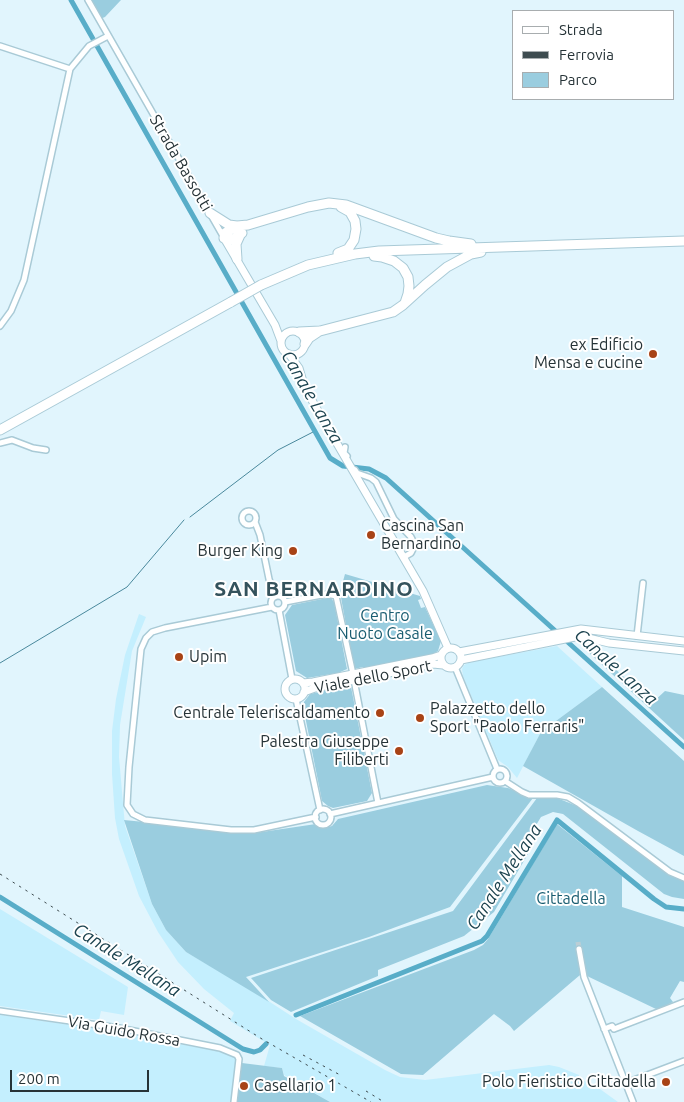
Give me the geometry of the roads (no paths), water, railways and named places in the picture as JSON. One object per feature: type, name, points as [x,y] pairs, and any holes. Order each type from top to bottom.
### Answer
[{"type":"highway","points":[[292,271],[297,266],[311,259],[348,249],[354,240],[355,221],[350,212],[329,204]]},
{"type":"highway","points":[[224,238],[229,240],[239,230],[248,225],[300,209],[329,204],[346,205],[364,210],[422,233],[449,241],[482,244],[525,242],[544,246]]},
{"type":"highway","points":[[210,213],[239,230]]},
{"type":"highway","points":[[237,259],[236,244],[239,230]]},
{"type":"highway","points":[[0,430],[261,285],[292,271],[328,260],[379,251],[684,241]]},
{"type":"highway","points":[[305,344],[314,334],[320,331],[393,312],[404,305],[447,267],[471,254],[525,250],[544,246]]},
{"type":"highway","points":[[292,271],[347,259],[367,256],[382,257],[394,261],[403,268],[408,276],[408,294],[404,305]]},
{"type":"highway","points":[[295,332],[320,331]]},
{"type":"street","name":"Strada Bassotti","points":[[88,0],[275,325],[281,341]]},
{"type":"street","points":[[0,326],[11,311],[24,280],[70,69],[90,46],[108,36]]},
{"type":"street","points":[[0,46],[70,69]]},
{"type":"street","points":[[275,325],[304,337],[304,348],[299,353],[289,354]]},
{"type":"street","points":[[295,332],[284,334],[281,341],[283,349],[299,368]]},
{"type":"street","points":[[299,353],[299,368],[304,385],[423,591],[448,648]]},
{"type":"street","points":[[0,443],[12,440],[33,448],[46,450]]},
{"type":"street","points":[[345,447],[344,453],[356,473],[371,478],[376,482],[394,519],[411,537],[414,543],[413,549],[411,553],[404,557]]},
{"type":"street","points":[[254,522],[260,535],[269,579],[275,597]]},
{"type":"street","points":[[637,636],[643,583]]},
{"type":"street","points":[[285,602],[327,594],[336,596],[378,803]]},
{"type":"street","points":[[275,597],[281,597],[285,602]]},
{"type":"street","points":[[272,607],[271,602],[275,597]]},
{"type":"street","points":[[280,610],[285,602]]},
{"type":"street","points":[[280,610],[275,610],[272,607],[158,630],[152,632],[142,644],[129,767],[127,805],[133,814],[145,820],[230,830],[254,830],[316,817],[320,810],[296,699]]},
{"type":"street","points":[[280,610],[292,679]]},
{"type":"street","points":[[460,656],[569,635],[587,629],[680,641],[676,650]]},
{"type":"street","points":[[614,644],[615,634]]},
{"type":"street","points":[[569,635],[585,636],[614,644],[684,651]]},
{"type":"street","points":[[455,667],[448,668],[443,664],[441,662],[441,654],[448,648],[454,648],[460,656]]},
{"type":"street","name":"Viale dello Sport","points":[[304,692],[441,654]]},
{"type":"street","points":[[460,656],[455,667],[498,769]]},
{"type":"street","name":"Viale dello Sport","points":[[303,683],[443,664]]},
{"type":"street","points":[[292,679],[298,679],[303,683],[304,692],[301,697],[296,699],[288,697],[284,691],[286,683],[292,679]]},
{"type":"street","points":[[493,777],[494,772],[498,769]]},
{"type":"street","points":[[493,777],[499,783],[505,781],[508,777],[506,772],[498,769]]},
{"type":"street","points":[[330,814],[493,777]]},
{"type":"street","points":[[505,781],[522,792],[529,794],[557,795],[573,800],[670,872],[684,878]]},
{"type":"street","points":[[320,810],[327,810],[330,814]]},
{"type":"street","points":[[316,817],[319,823],[326,824],[329,821],[330,814]]},
{"type":"street","points":[[579,949],[584,977],[633,1102]]},
{"type":"street","points":[[604,1029],[612,1026],[614,1030],[684,1002]]},
{"type":"street","name":"Via Guido Rossa","points":[[0,1011],[119,1028],[220,1048],[237,1054],[239,1064],[234,1102]]},
{"type":"street","points":[[626,1082],[684,1061]]},
{"type":"waterway","name":"Canale Lanza","points":[[71,0],[330,458],[343,466],[369,469],[386,478],[684,747]]},
{"type":"waterway","points":[[190,517],[278,450],[315,431]]},
{"type":"waterway","points":[[0,663],[127,587],[184,520]]},
{"type":"waterway","name":"Canale Mellana","points":[[296,1015],[482,941],[487,936],[557,820],[654,899],[666,907],[684,909]]},
{"type":"waterway","name":"Canale Mellana","points":[[0,897],[243,1049],[254,1052],[260,1050],[266,1044]]},
{"type":"tunnel","points":[[578,942],[579,949]]},
{"type":"railway","points":[[0,874],[262,1039],[371,1102]]},
{"type":"railway","points":[[303,1055],[342,1076]]},
{"type":"railway","points":[[366,1091],[384,1102]]},
{"type":"place","name":"ex Edificio Mensa e cucine","points":[[653,354]]},
{"type":"place","name":"Cascina San Bernardino","points":[[371,535]]},
{"type":"place","name":"Burger King","points":[[293,551]]},
{"type":"place","name":"Upim","points":[[179,657]]},
{"type":"place","name":"Centrale Teleriscaldamento","points":[[380,713]]},
{"type":"place","name":"Palazzetto dello Sport \"Paolo Ferraris\"","points":[[420,718]]},
{"type":"place","name":"Palestra Giuseppe Filiberti","points":[[399,751]]},
{"type":"place","name":"Polo Fieristico Cittadella","points":[[666,1082]]},
{"type":"place","name":"Casellario 1","points":[[244,1086]]},
{"type":"district","name":"SAN BERNARDINO","points":[[314,589]]},
{"type":"park label","name":"Centro Nuoto Casale","points":[[385,625]]},
{"type":"park label","name":"Cittadella","points":[[571,899]]}]
